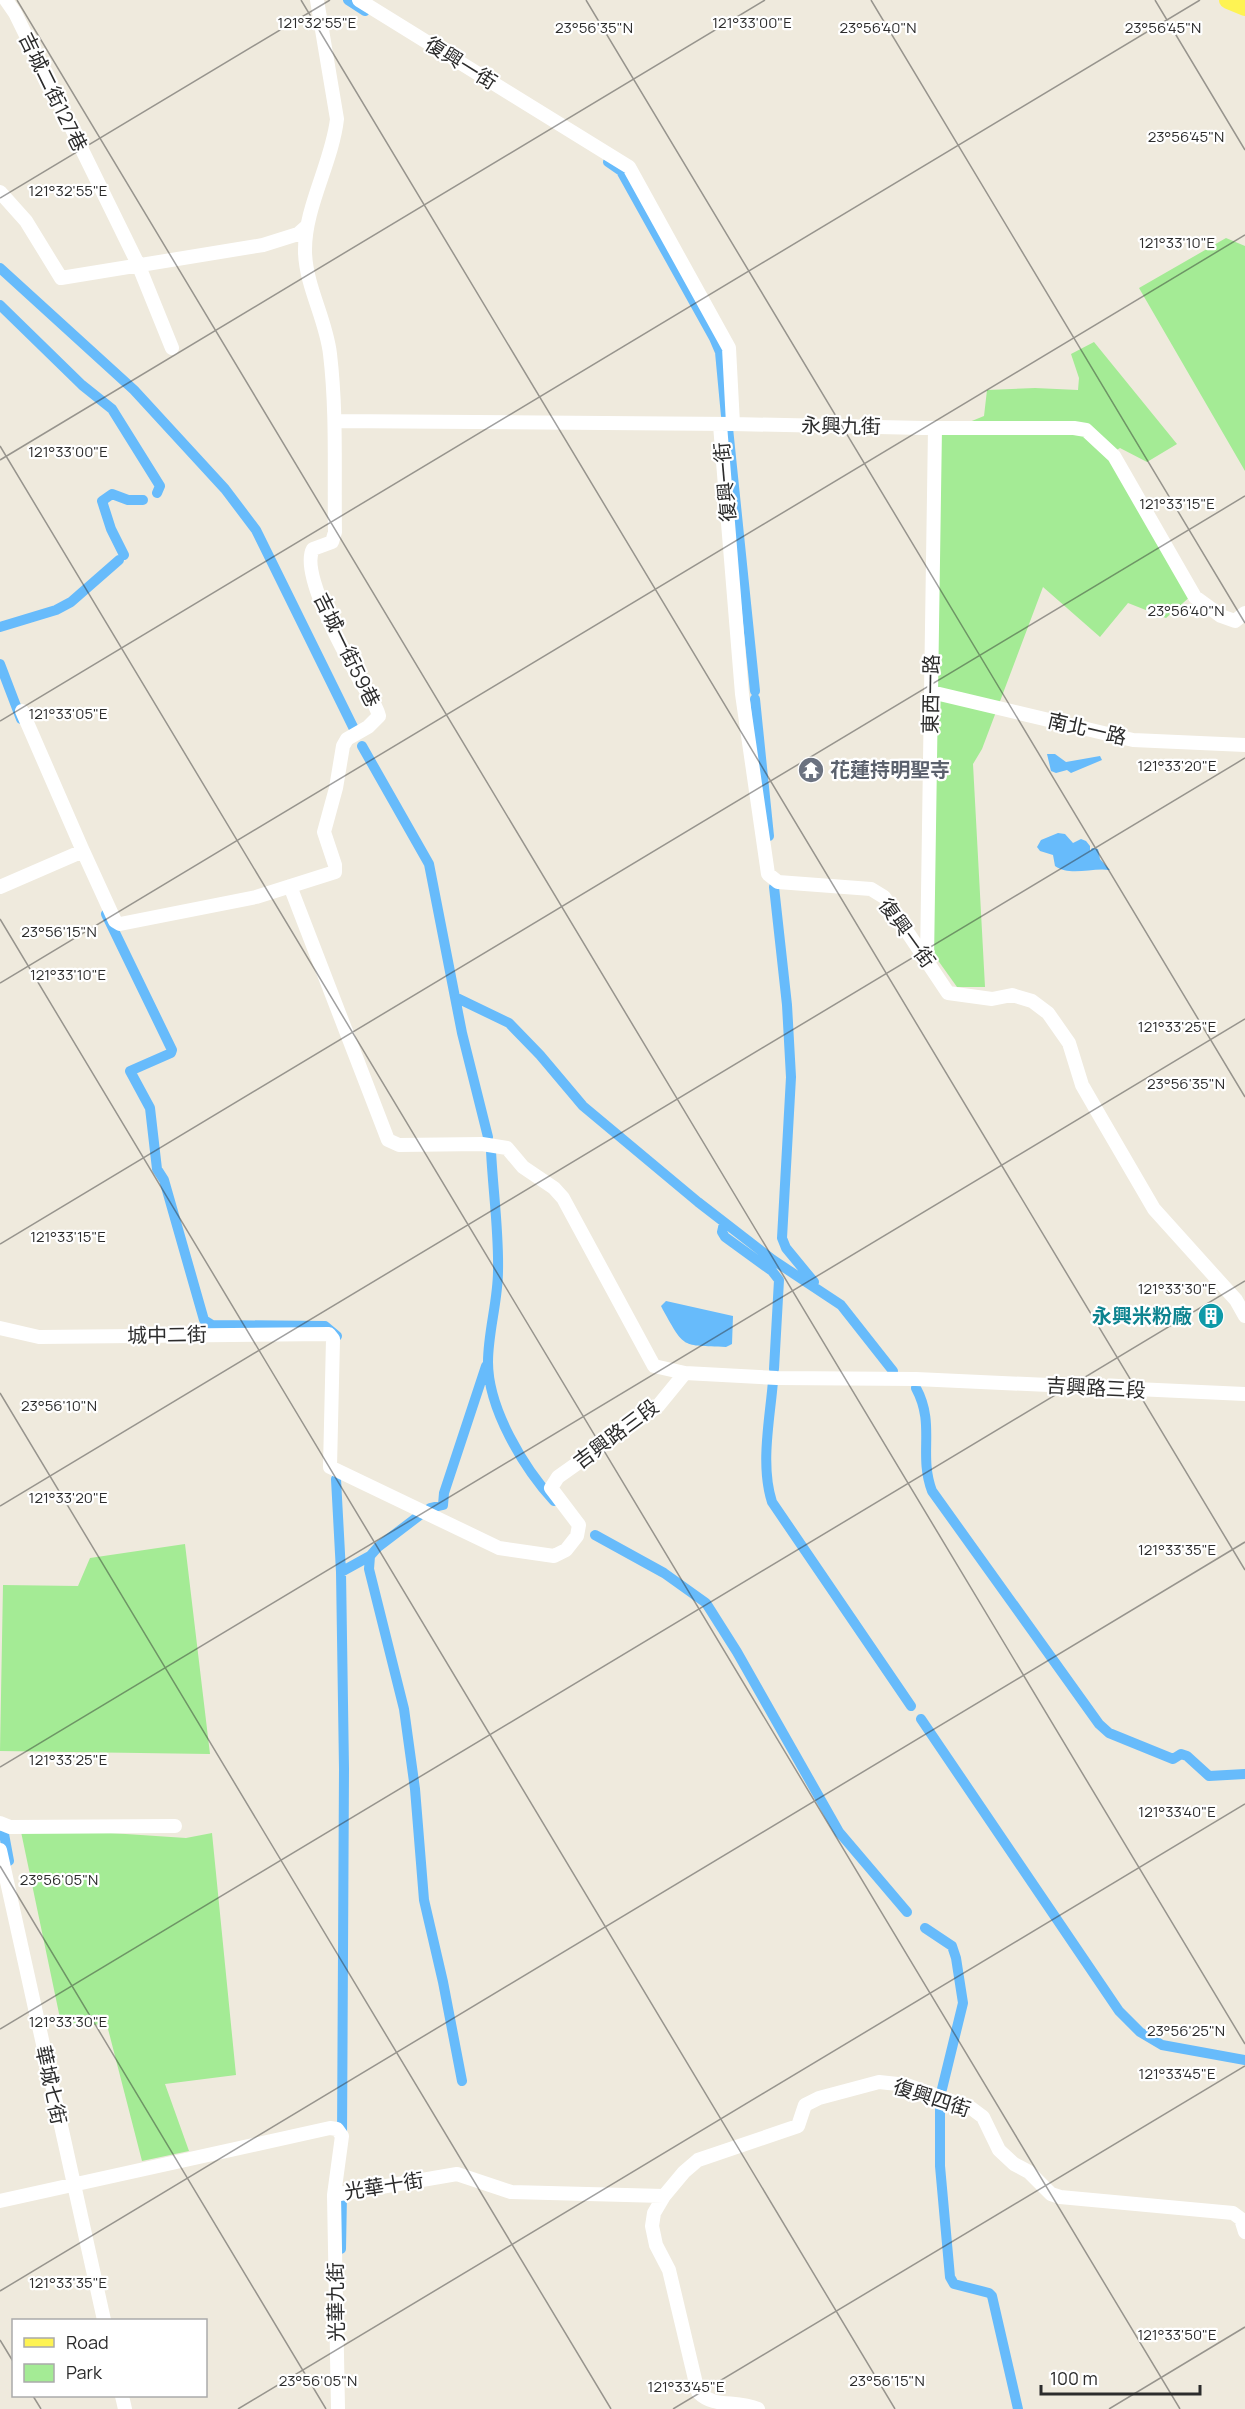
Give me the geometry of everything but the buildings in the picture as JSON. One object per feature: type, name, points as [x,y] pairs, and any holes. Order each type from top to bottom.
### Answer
[{"type":"main road","points":[[1228,0],[1245,7]]},
{"type":"street","name":"吉城二街127巷","points":[[6,0],[15,12],[138,264],[172,348]]},
{"type":"street","name":"吉城一街59巷","points":[[82,851],[115,921],[120,924],[256,897],[335,872],[335,865],[324,832],[336,788],[342,746],[347,739],[368,727],[379,716],[377,706],[358,678],[315,589],[309,556],[313,549],[332,542],[335,532],[335,421],[330,351],[306,263],[307,226],[335,139],[337,119],[317,0]]},
{"type":"street","name":"復興一街","points":[[358,0],[629,167],[729,348],[727,424],[742,694],[768,873],[778,882],[871,889],[884,897],[948,993],[992,999],[1012,995],[1032,1001],[1048,1013],[1068,1043],[1083,1085],[1154,1209],[1236,1300],[1245,1316]]},
{"type":"street","points":[[0,192],[26,221],[61,278],[272,243],[298,234],[307,226]]},
{"type":"street","name":"永興九街","points":[[335,421],[1074,428],[1086,430],[1114,456],[1195,597],[1221,616],[1234,621],[1245,613]]},
{"type":"street","name":"東西一路","points":[[927,960],[935,428]]},
{"type":"street","name":"南北一路","points":[[931,692],[1133,740],[1245,745]]},
{"type":"street","points":[[0,887],[82,851],[22,711]]},
{"type":"street","points":[[290,886],[388,1140],[399,1145],[482,1144],[507,1148],[523,1167],[555,1188],[563,1198],[654,1366],[685,1373]]},
{"type":"street","name":"城中二街","points":[[0,1328],[39,1337],[329,1334],[333,1339]]},
{"type":"street","name":"吉興路三段","points":[[333,1339],[330,1467],[500,1548],[554,1556],[566,1550],[577,1536],[579,1524],[551,1488],[552,1485],[558,1477],[658,1406],[685,1373],[777,1378],[916,1379],[1245,1395]]},
{"type":"street","points":[[0,1823],[10,1827],[175,1826]]},
{"type":"street","name":"華城七街","points":[[0,1850],[104,2319]]},
{"type":"street","name":"復興四街","points":[[758,2409],[750,2406],[712,2406],[704,2401],[698,2392],[669,2270],[656,2245],[652,2226],[654,2213],[664,2196],[684,2172],[698,2160],[798,2126],[805,2105],[819,2098],[879,2082],[907,2085],[971,2108],[983,2117],[999,2150],[1014,2164],[1029,2172],[1051,2194],[1060,2197],[1233,2212],[1241,2219],[1245,2232]]},
{"type":"street","name":"光華十街","points":[[0,2201],[330,2128],[337,2129],[342,2136],[334,2195],[457,2174],[511,2192],[664,2196]]},
{"type":"street","name":"光華九街","points":[[334,2195],[338,2409]]},
{"type":"green space","points":[[1226,238],[1245,246],[1245,471],[1139,288]]},
{"type":"green space","points":[[1094,342],[1177,444],[1147,462],[1120,448],[1115,451],[1192,595],[1166,618],[1128,603],[1100,637],[1043,587],[982,749],[973,764],[985,987],[957,987],[927,945],[940,434],[984,416],[987,390],[1035,388],[1078,390],[1079,378],[1071,354]]},
{"type":"green space","points":[[185,1544],[210,1754],[0,1751],[3,1585],[78,1586],[90,1558]]},
{"type":"green space","points":[[20,1827],[186,1838],[212,1833],[236,2075],[165,2084],[189,2151],[142,2161],[107,2025],[61,2023]]},
{"type":"water","points":[[1047,754],[1055,754],[1066,762],[1100,756],[1102,760],[1071,773],[1067,770],[1056,773],[1051,771]]},
{"type":"water","points":[[1058,833],[1065,834],[1073,843],[1081,839],[1086,841],[1090,846],[1090,851],[1092,848],[1098,849],[1100,859],[1110,870],[1068,871],[1055,866],[1053,855],[1040,851],[1037,847],[1041,840]]},
{"type":"water","points":[[666,1301],[733,1316],[732,1344],[726,1347],[700,1346],[686,1342],[676,1332],[661,1306]]},
{"type":"waterway","points":[[348,0],[365,11]]},
{"type":"waterway","points":[[608,162],[621,171],[714,338],[720,352],[726,416]]},
{"type":"waterway","points":[[0,268],[134,390],[225,489],[256,530],[356,733]]},
{"type":"waterway","points":[[0,305],[82,385],[112,409],[160,486],[157,493]]},
{"type":"waterway","points":[[728,428],[755,691]]},
{"type":"waterway","points":[[124,555],[111,529],[102,501],[112,494],[128,500],[143,500]]},
{"type":"waterway","points":[[0,627],[56,610],[71,602],[119,560]]},
{"type":"waterway","points":[[0,664],[21,719]]},
{"type":"waterway","points":[[755,699],[769,836]]},
{"type":"waterway","points":[[362,746],[429,864],[462,1033],[488,1137]]},
{"type":"waterway","points":[[774,887],[787,1005],[791,1077],[782,1238],[786,1248],[814,1282]]},
{"type":"waterway","points":[[106,914],[172,1050],[171,1053],[130,1071],[150,1108],[157,1169],[164,1180],[204,1320],[212,1325],[325,1326],[337,1336]]},
{"type":"waterway","points":[[455,997],[509,1023],[540,1055],[583,1106],[698,1202],[773,1260],[841,1305],[893,1371]]},
{"type":"waterway","points":[[491,1151],[498,1271],[488,1351],[490,1380],[494,1399],[510,1437],[531,1472],[554,1501]]},
{"type":"waterway","points":[[724,1223],[722,1232],[725,1237],[772,1271],[779,1280],[774,1369]]},
{"type":"waterway","points":[[430,1508],[443,1505],[444,1493],[486,1366]]},
{"type":"waterway","points":[[773,1381],[766,1457],[768,1487],[772,1502],[911,1706]]},
{"type":"waterway","points":[[916,1388],[925,1414],[926,1464],[932,1491],[1099,1724],[1109,1733],[1173,1759],[1181,1754],[1187,1756],[1209,1776],[1245,1774]]},
{"type":"waterway","points":[[336,1479],[341,1572],[344,1769],[342,2139]]},
{"type":"waterway","points":[[420,1515],[378,1547],[370,1556],[369,1569],[404,1709],[415,1789],[424,1900],[462,2081]]},
{"type":"waterway","points":[[595,1535],[664,1573],[706,1603],[737,1652],[839,1832],[907,1912]]},
{"type":"waterway","points":[[341,1572],[370,1556]]},
{"type":"waterway","points":[[921,1719],[1119,2011],[1140,2032],[1162,2045],[1245,2060]]},
{"type":"waterway","points":[[4,1834],[9,1861]]},
{"type":"waterway","points":[[925,1928],[952,1946],[963,2003],[942,2089]]},
{"type":"waterway","points":[[940,2099],[940,2166],[950,2277],[954,2284],[989,2293],[992,2296],[1018,2409]]},
{"type":"waterway","points":[[341,2249],[342,2195]]},
{"type":"place","name":"花蓮持明聖寺","points":[[811,770]]},
{"type":"place","name":"永興米粉廠","points":[[1211,1316]]}]
